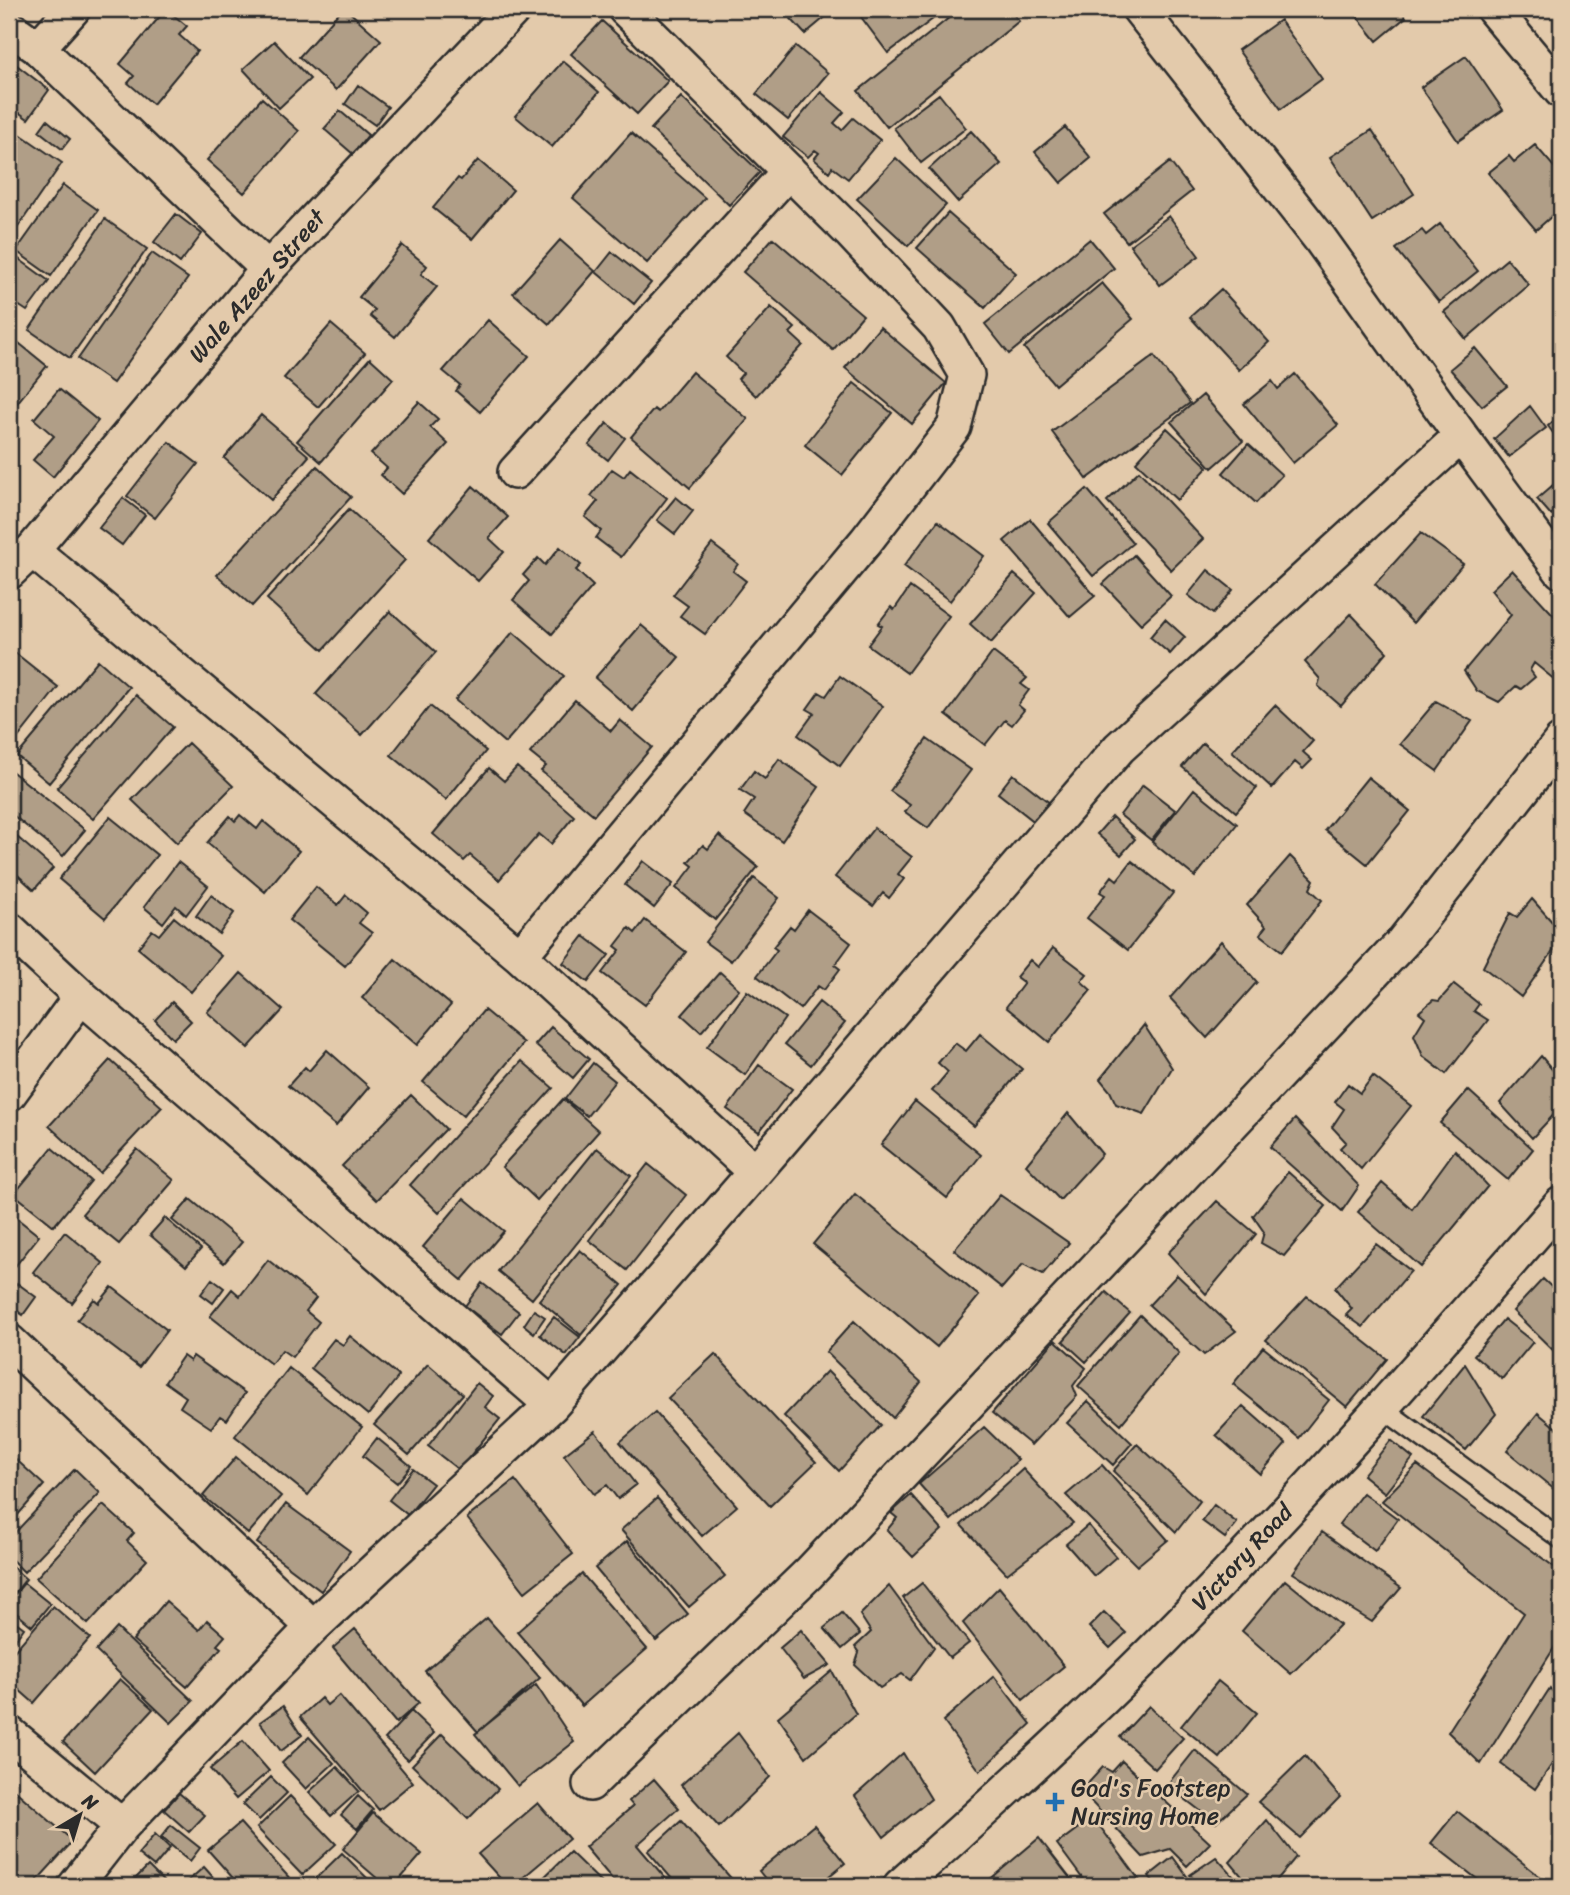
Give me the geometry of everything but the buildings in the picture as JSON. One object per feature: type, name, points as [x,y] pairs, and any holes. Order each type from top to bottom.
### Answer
[{"type":"street","points":[[38,48],[73,9]]},
{"type":"street","name":"Wale Azeez Street","points":[[9,572],[32,550],[268,269],[514,9]]},
{"type":"street","points":[[520,956],[866,541],[954,427],[967,375],[939,327],[789,171],[625,9]]},
{"type":"street","points":[[1139,9],[1320,239],[1561,571]]},
{"type":"street","points":[[1493,9],[1561,90]]},
{"type":"street","points":[[9,27],[38,48],[268,269]]},
{"type":"street","points":[[515,472],[789,171]]},
{"type":"street","points":[[75,1886],[122,1826],[313,1627],[552,1405],[1119,748],[1461,436]]},
{"type":"street","points":[[32,550],[520,956],[755,1172]]},
{"type":"street","points":[[590,1784],[809,1573],[1393,953],[1561,741]]},
{"type":"street","points":[[9,929],[81,996],[552,1405]]},
{"type":"street","points":[[9,1094],[81,996]]},
{"type":"street","name":"Victory Road","points":[[900,1886],[1036,1763],[1181,1622],[1382,1408],[1561,1204]]},
{"type":"street","points":[[9,1341],[313,1627]]},
{"type":"street","points":[[9,1733],[122,1826]]},
{"type":"lane","points":[[1382,1408],[1561,1539]]},
{"type":"place","name":"God's Footstep Nursing Home","points":[[1055,1802]]}]
